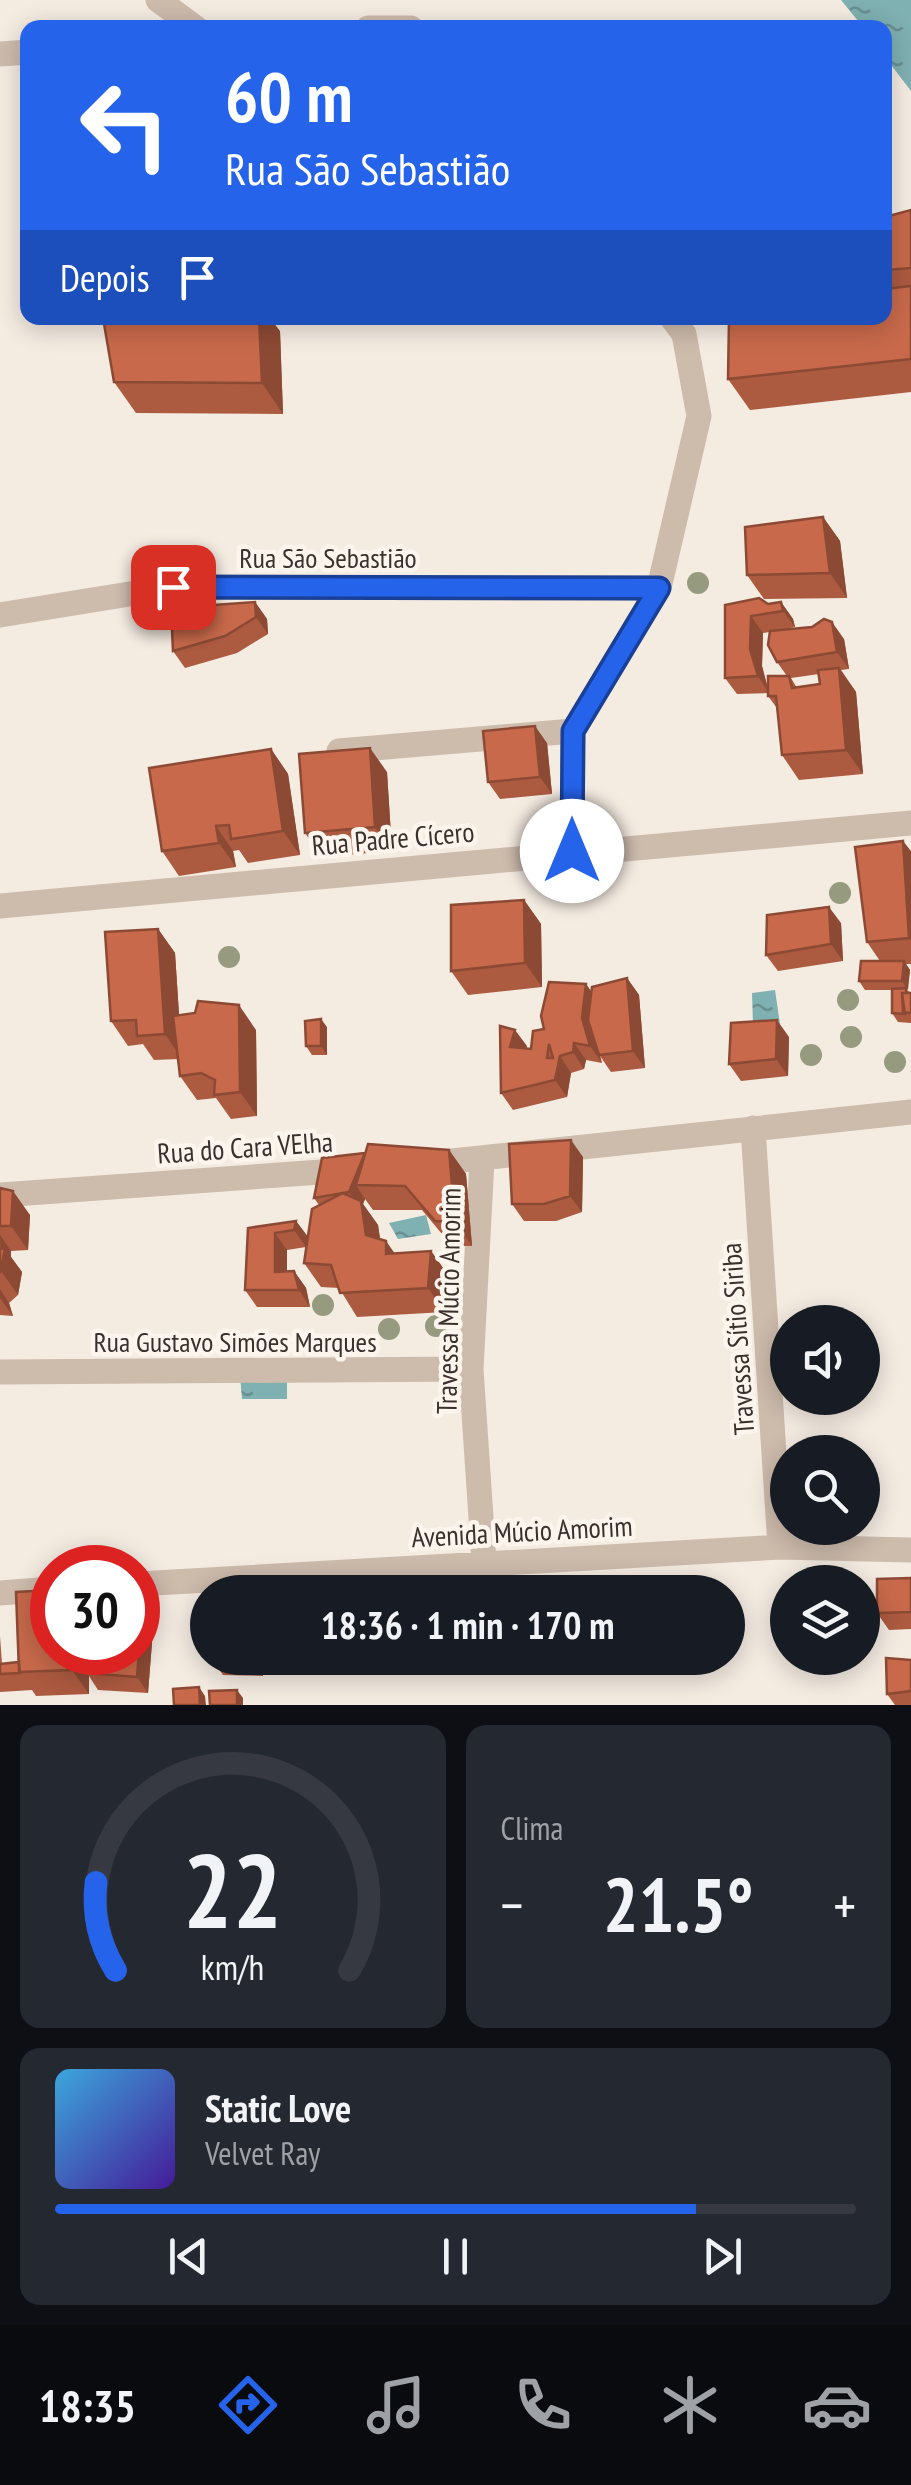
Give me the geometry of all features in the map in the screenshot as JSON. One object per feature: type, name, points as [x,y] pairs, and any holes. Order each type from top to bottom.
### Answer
[{"type":"street","points":[[158,0],[185,20]]},
{"type":"street","points":[[572,851],[573,731],[659,588],[699,416],[684,334],[677,325]]},
{"type":"street","name":"Rua São Sebastião","points":[[0,615],[173,587],[659,588]]},
{"type":"street","points":[[313,753],[573,731]]},
{"type":"street","name":"Rua Padre Cícero","points":[[0,906],[911,823]]},
{"type":"street","points":[[405,1166],[911,1112]]},
{"type":"street","name":"Travessa Sítio Siriba","points":[[753,1128],[780,1547]]},
{"type":"street","name":"Travessa Múcio Amorim","points":[[482,1160],[471,1369],[484,1562]]},
{"type":"street","name":"Rua do Cara VElha","points":[[0,1195],[366,1168]]},
{"type":"street","name":"Rua Gustavo Simões Marques","points":[[0,1372],[471,1369]]},
{"type":"street","name":"Avenida Múcio Amorim","points":[[160,1583],[780,1547],[911,1550]]},
{"type":"street","points":[[0,1592],[30,1591]]},
{"type":"water","points":[[841,0],[911,0],[911,91],[892,66],[892,20],[857,20]]},
{"type":"water","points":[[775,990],[780,1024],[753,1024],[752,993]]},
{"type":"water","points":[[426,1215],[431,1234],[398,1239],[389,1223]]},
{"type":"water","points":[[240,1375],[287,1376],[287,1399],[242,1399]]},
{"type":"building","points":[[911,210],[911,268],[892,269],[892,215]]},
{"type":"building","points":[[911,286],[911,359],[728,379],[729,325],[892,325],[892,288]]},
{"type":"building","points":[[104,325],[259,325],[262,383],[114,382]]},
{"type":"building","points":[[823,517],[830,573],[747,575],[745,527]]},
{"type":"building","points":[[759,598],[768,604],[781,602],[783,611],[751,616],[750,649],[758,676],[725,678],[725,605]]},
{"type":"building","points":[[255,602],[256,617],[225,636],[173,651],[171,608]]},
{"type":"building","points":[[824,619],[832,622],[837,652],[777,662],[768,645],[770,631],[812,627]]},
{"type":"building","points":[[839,668],[846,750],[782,755],[776,696],[768,696],[768,676],[789,676],[792,688],[820,684],[818,670]]},
{"type":"building","points":[[535,726],[540,777],[488,782],[483,731]]},
{"type":"building","points":[[370,748],[375,827],[305,833],[299,754]]},
{"type":"building","points":[[271,749],[283,831],[231,839],[229,825],[216,826],[219,843],[162,851],[149,768]]},
{"type":"building","points":[[903,841],[909,938],[867,942],[855,847]]},
{"type":"building","points":[[524,900],[525,963],[451,971],[451,905]]},
{"type":"building","points":[[829,907],[831,944],[766,955],[767,915]]},
{"type":"building","points":[[158,929],[165,1034],[137,1036],[136,1020],[111,1021],[105,932]]},
{"type":"building","points":[[861,961],[904,961],[902,981],[859,981]]},
{"type":"building","points":[[627,978],[633,1051],[599,1055],[588,1020],[592,987]]},
{"type":"building","points":[[549,982],[586,984],[582,1018],[590,1046],[574,1043],[573,1052],[560,1056],[555,1080],[501,1093],[500,1026],[515,1030],[510,1047],[531,1049],[533,1031],[544,1029],[541,1016]]},
{"type":"building","points":[[906,988],[906,993],[902,993],[905,1014],[892,1013],[892,989]]},
{"type":"building","points":[[902,993],[911,993],[911,1013],[903,1012]]},
{"type":"building","points":[[198,1001],[239,1005],[240,1092],[214,1095],[215,1080],[201,1073],[180,1076],[173,1016],[195,1013]]},
{"type":"building","points":[[321,1019],[321,1046],[306,1046],[305,1021]]},
{"type":"building","points":[[777,1020],[776,1059],[729,1064],[731,1023]]},
{"type":"building","points":[[571,1140],[570,1196],[544,1204],[512,1204],[509,1144]]},
{"type":"building","points":[[368,1144],[449,1150],[455,1222],[435,1221],[405,1186],[356,1185]]},
{"type":"building","points":[[365,1153],[349,1192],[314,1198],[322,1158]]},
{"type":"building","points":[[0,1188],[13,1191],[11,1226],[0,1226]]},
{"type":"building","points":[[343,1193],[361,1201],[366,1235],[386,1241],[386,1254],[431,1251],[428,1288],[340,1293],[331,1265],[304,1263],[312,1209]]},
{"type":"building","points":[[296,1221],[294,1230],[275,1233],[275,1272],[294,1271],[299,1290],[245,1290],[248,1228]]},
{"type":"building","points":[[5,1247],[1,1271],[0,1272],[0,1249]]},
{"type":"building","points":[[911,1578],[911,1612],[880,1613],[880,1579]]},
{"type":"building","points":[[30,1591],[30,1672],[19,1672],[16,1592]]},
{"type":"building","points":[[886,1658],[911,1660],[911,1691],[887,1694]]},
{"type":"building","points":[[19,1662],[20,1673],[0,1674],[0,1664]]},
{"type":"building","points":[[199,1687],[200,1705],[174,1705],[173,1689]]},
{"type":"building","points":[[237,1690],[237,1705],[210,1705],[209,1691]]},
{"type":"route","points":[[173,587],[659,588],[573,731],[572,851]]}]
